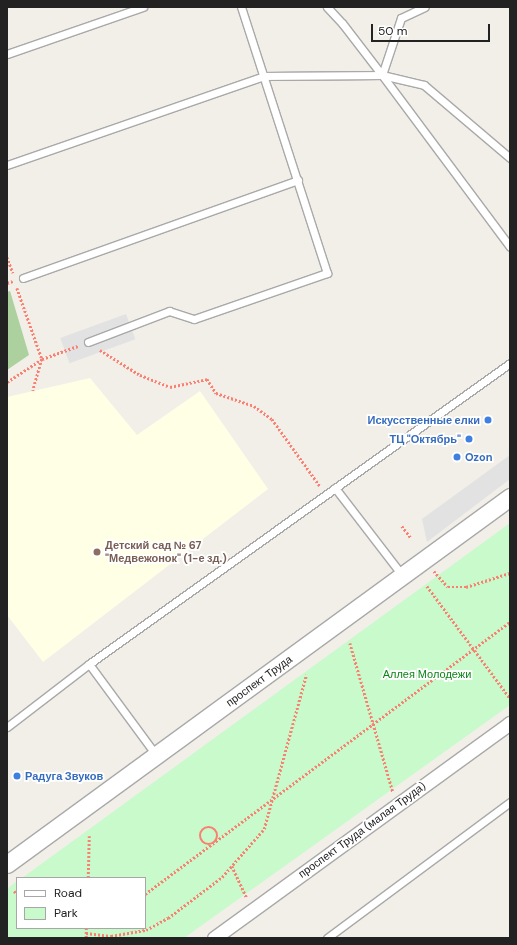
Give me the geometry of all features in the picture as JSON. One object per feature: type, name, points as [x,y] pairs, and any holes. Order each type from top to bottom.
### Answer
[{"type":"street","name":"проспект Труда","points":[[7,864],[403,577],[510,497]]},
{"type":"street","name":"проспект Труда (малая Труда)","points":[[214,938],[228,934],[253,910],[510,723]]},
{"type":"lane","points":[[7,54],[143,7]]},
{"type":"lane","points":[[88,342],[169,311],[194,318],[327,273],[241,7]]},
{"type":"lane","points":[[327,7],[342,23],[382,75],[510,247]]},
{"type":"lane","points":[[382,75],[401,18],[425,7]]},
{"type":"lane","points":[[7,165],[264,76],[382,75],[424,85],[510,158]]},
{"type":"lane","points":[[23,278],[298,180]]},
{"type":"lane","points":[[7,727],[89,664],[510,362]]},
{"type":"lane","points":[[335,488],[403,577]]},
{"type":"lane","points":[[89,664],[156,756]]},
{"type":"lane","points":[[327,938],[510,802]]},
{"type":"path","points":[[7,257],[42,359],[33,391]]},
{"type":"path","points":[[7,382],[42,359],[88,342],[140,375],[170,387],[207,379],[216,393],[254,406],[272,420],[326,494]]},
{"type":"path","points":[[402,526],[411,538]]},
{"type":"path","points":[[439,577],[448,587],[466,587],[510,573]]},
{"type":"path","points":[[426,586],[510,698]]},
{"type":"path","points":[[146,893],[510,622]]},
{"type":"path","points":[[350,643],[397,805]]},
{"type":"path","points":[[86,933],[111,936],[146,930],[168,918],[222,877],[264,830],[306,675]]},
{"type":"path","points":[[210,827],[215,829],[218,837],[215,842],[209,844],[202,841],[201,832],[204,828],[210,827]]},
{"type":"path","points":[[88,877],[89,836]]},
{"type":"path","points":[[232,866],[253,910]]},
{"type":"path","points":[[86,929],[86,938]]},
{"type":"shaded area","points":[[126,314],[135,339],[69,363],[60,338]]},
{"type":"shaded area","name":"Детский сад № 67 \"Медвежонок\" (1-е зд.)","points":[[90,378],[137,435],[200,391],[268,489],[43,662],[7,615],[7,397]]},
{"type":"shaded area","points":[[510,455],[510,479],[427,542],[422,519]]},
{"type":"green space","points":[[10,291],[29,355],[7,370],[7,292]]},
{"type":"green space","name":"Аллея Молодежи","points":[[510,523],[510,705],[184,938],[7,938],[7,889],[16,882],[16,929],[146,929],[146,877],[23,877]]},
{"type":"place","name":"Искусственные елки","points":[[488,420]]},
{"type":"place","name":"ТЦ \"Октябрь\"","points":[[469,439]]},
{"type":"place","name":"Ozon","points":[[457,457]]},
{"type":"place","name":"Детский сад № 67 \"Медвежонок\" (1-е зд.)","points":[[97,552]]},
{"type":"place","name":"Радуга Звуков","points":[[17,776]]}]
